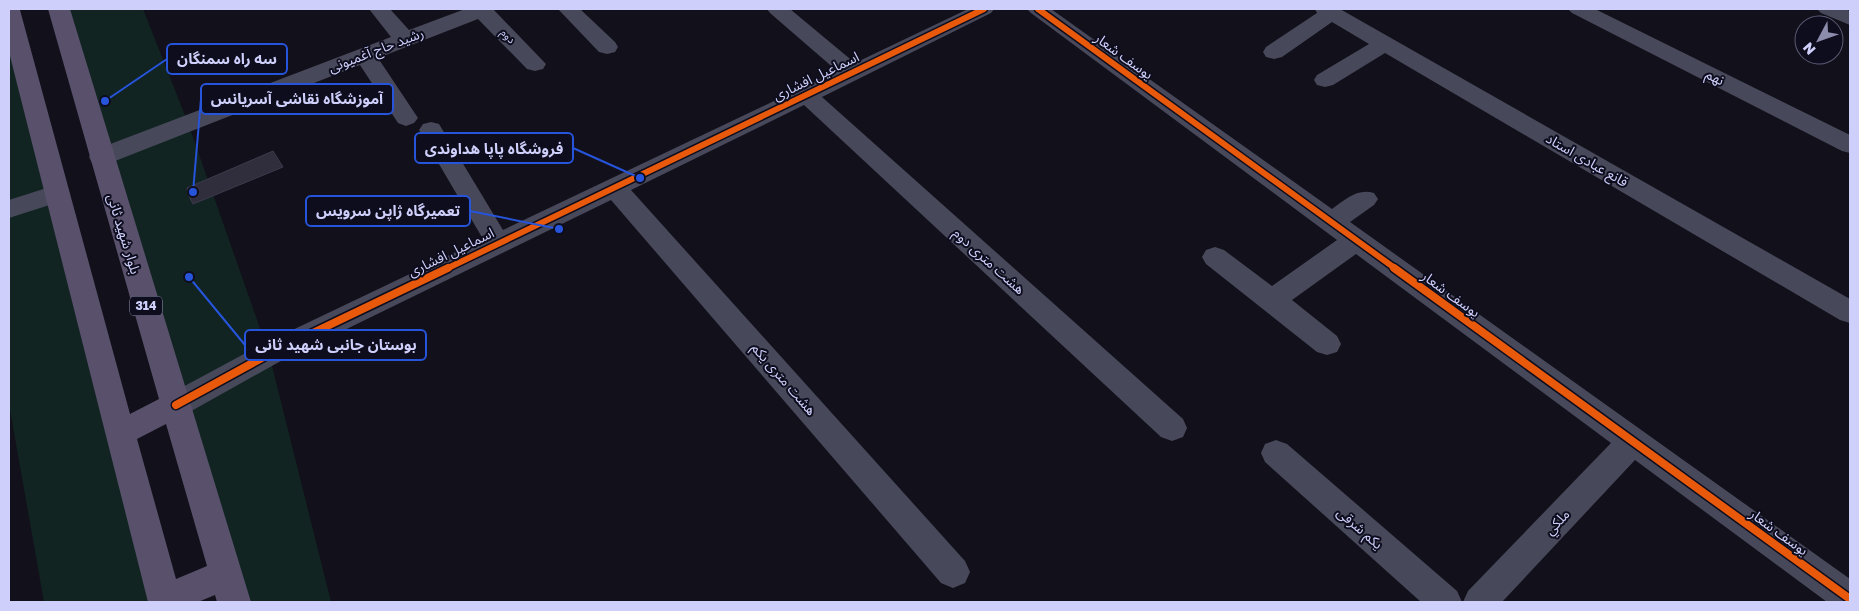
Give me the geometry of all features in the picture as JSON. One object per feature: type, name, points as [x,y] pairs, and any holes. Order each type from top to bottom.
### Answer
[{"type":"main road","name":"بلوار شهید ثانی","points":[[59,9],[229,588]]},
{"type":"main road","points":[[9,10],[56,194],[165,601],[229,588]]},
{"type":"main road","points":[[120,433],[176,405]]},
{"type":"street","points":[[379,9],[405,39]]},
{"type":"street","name":"رشید حاج آغمیونی","points":[[101,157],[481,9]]},
{"type":"street","name":"دوم","points":[[481,9],[535,64]]},
{"type":"street","points":[[568,9],[607,47]]},
{"type":"street","points":[[777,9],[852,72]]},
{"type":"street","name":"اسماعیل افشاری","points":[[176,405],[268,354],[984,9]]},
{"type":"street","name":"یوسف شعار","points":[[1038,9],[1850,599]]},
{"type":"street","name":"نهم","points":[[1579,9],[1850,144]]},
{"type":"street","points":[[1828,9],[1850,19]]},
{"type":"street","points":[[1274,52],[1328,11]]},
{"type":"street","name":"قانع عبادی استاد","points":[[1328,11],[1850,312]]},
{"type":"street","points":[[1325,80],[1386,44]]},
{"type":"street","points":[[365,55],[406,118]]},
{"type":"street","name":"هشت متری دوم","points":[[806,94],[1172,428]]},
{"type":"street","points":[[430,130],[498,244]]},
{"type":"street","name":"هشت متری یکم","points":[[614,187],[953,572]]},
{"type":"street","points":[[9,209],[56,194]]},
{"type":"street","points":[[1332,222],[1365,199]]},
{"type":"street","points":[[1272,300],[1356,240]]},
{"type":"street","points":[[1215,257],[1327,344]]},
{"type":"street","name":"ملکي","points":[[1480,602],[1633,441]]},
{"type":"street","name":"یکم شرقی","points":[[1276,453],[1445,602]]},
{"type":"green space","points":[[9,9],[165,602],[44,602],[9,404]]},
{"type":"green space","points":[[59,9],[143,9],[188,123],[269,354],[331,602],[234,602]]},
{"type":"building","points":[[273,151],[283,167],[193,204],[187,188]]},
{"type":"cycle path","points":[[176,405],[269,354],[984,9]]},
{"type":"cycle path","points":[[1038,9],[1850,599]]},
{"type":"place","name":"سه راه سمنگان","points":[[105,101]]},
{"type":"place","name":"فروشگاه پاپا هداوندی","points":[[640,178]]},
{"type":"place","name":"آموزشگاه نقاشی آسریانس","points":[[193,192]]},
{"type":"place","name":"تعمیرگاه ژاپن سرویس","points":[[559,229]]},
{"type":"place","name":"بوستان جانبی شهید ثانی","points":[[189,277]]}]
